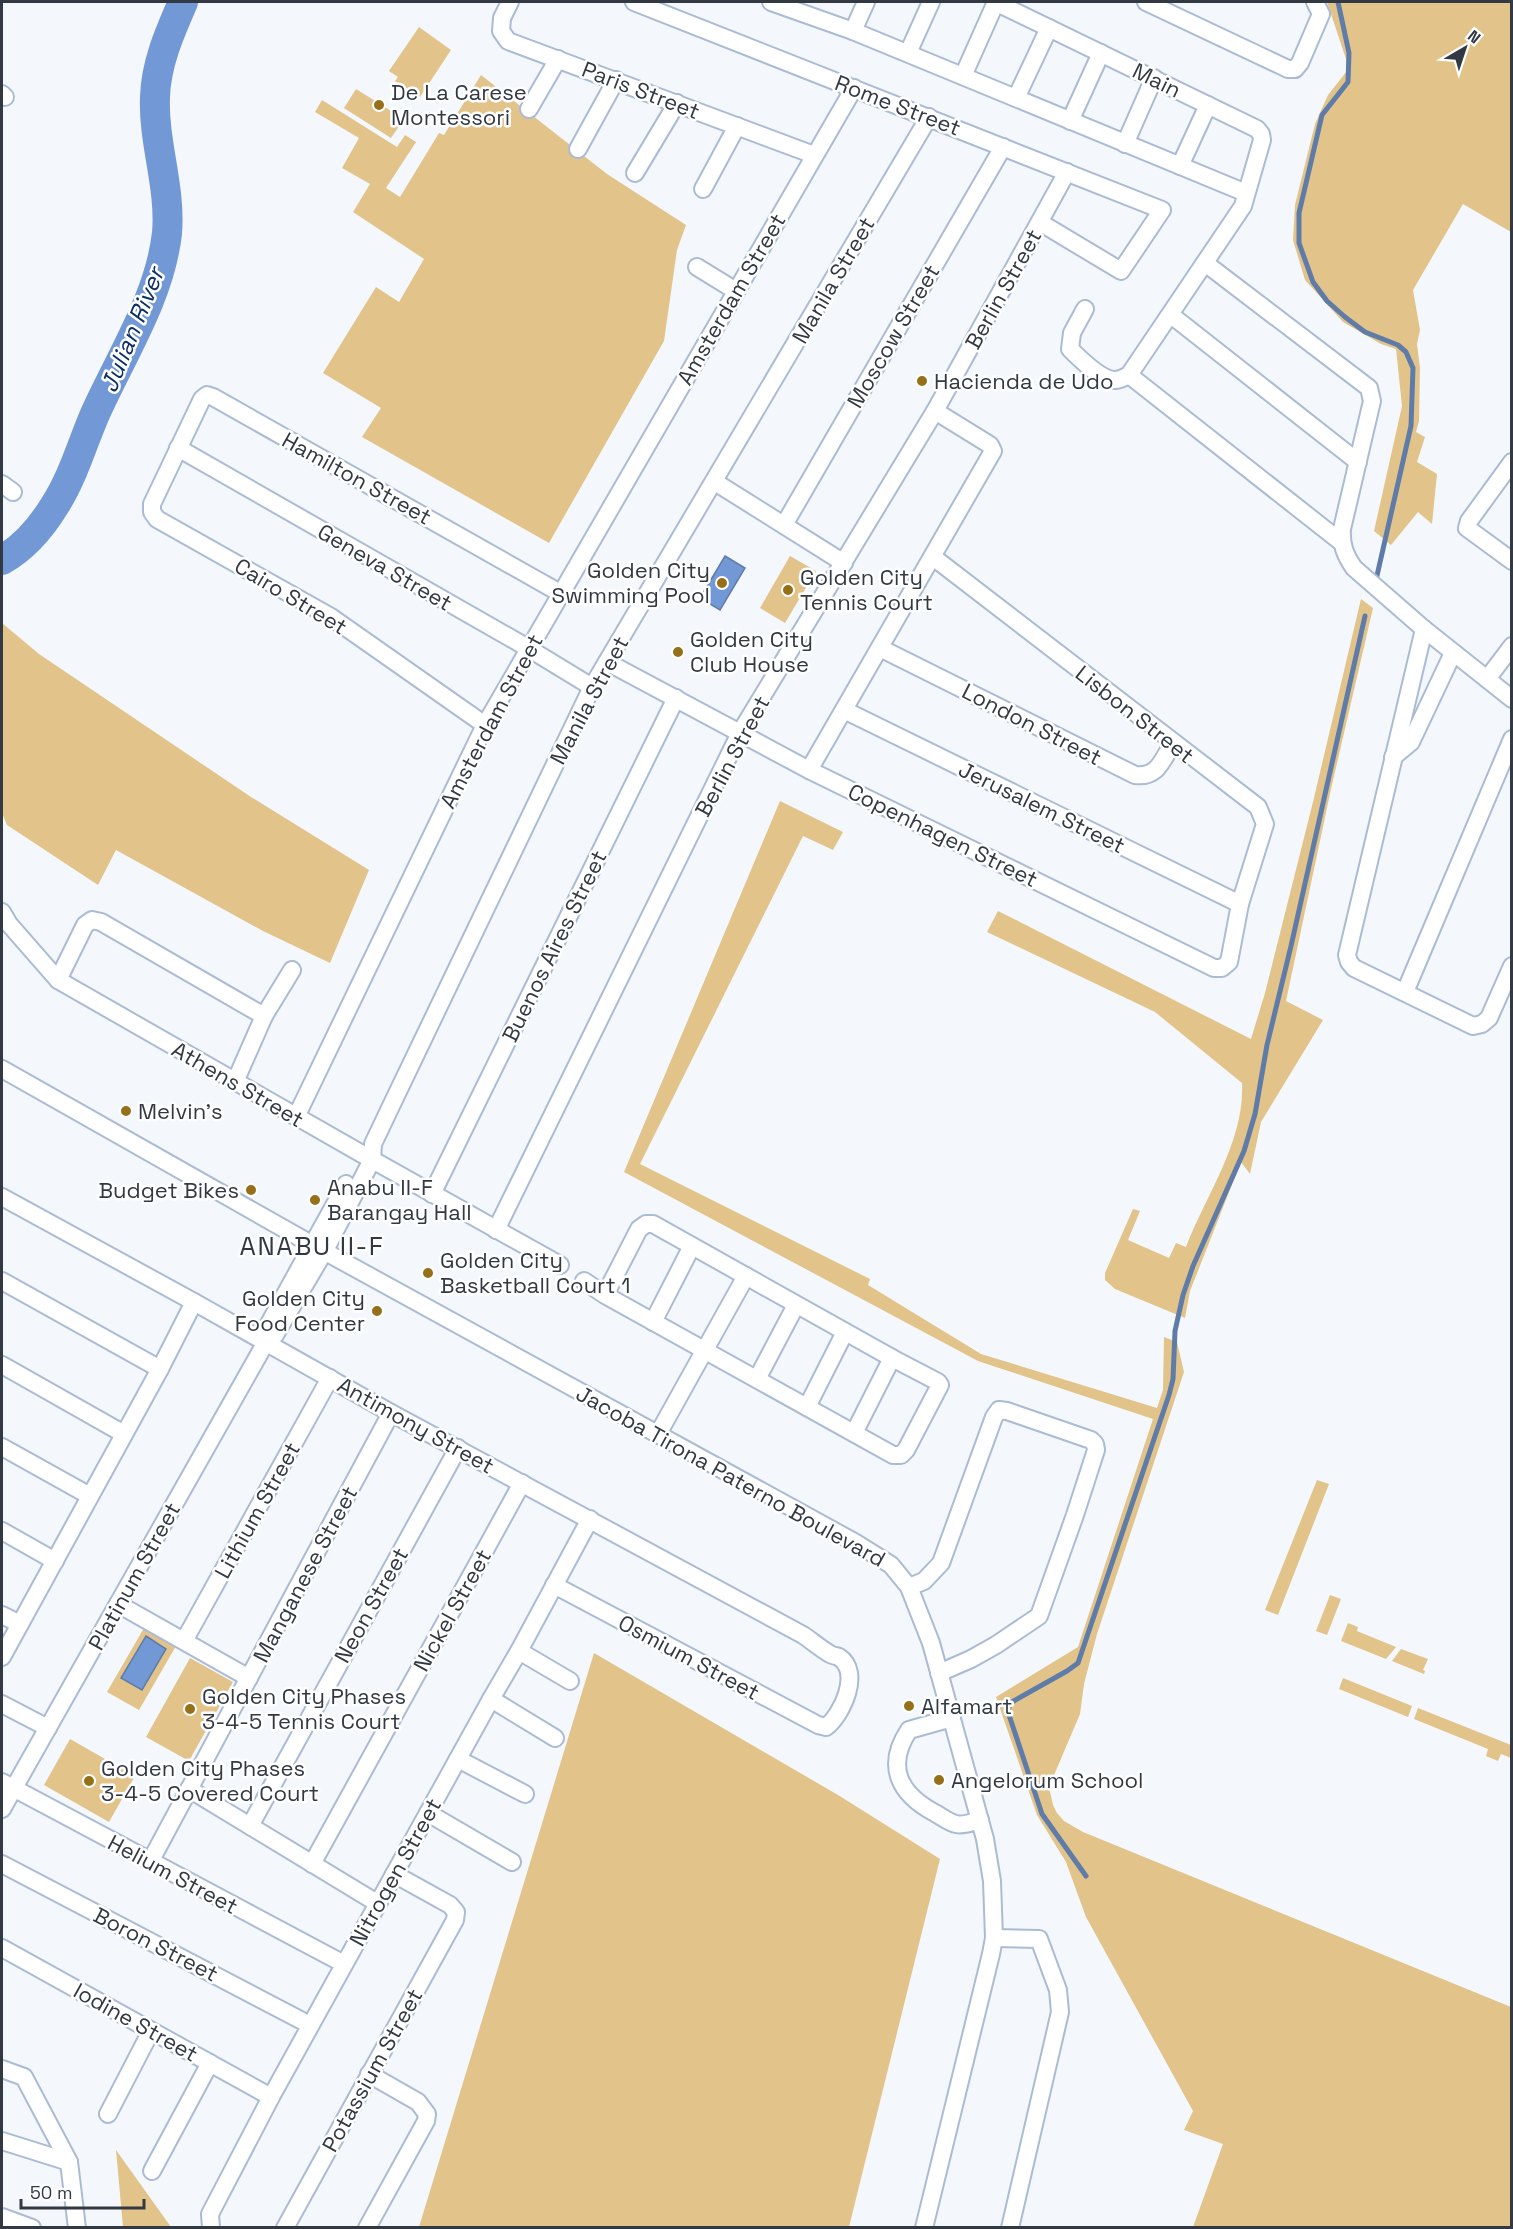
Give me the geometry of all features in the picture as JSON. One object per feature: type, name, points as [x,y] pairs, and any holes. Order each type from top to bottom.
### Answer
[{"type":"street","name":"Paris Street","points":[[510,2],[502,18],[501,31],[508,41],[814,155]]},
{"type":"street","name":"Rome Street","points":[[634,2],[1162,210],[1121,271],[1041,223]]},
{"type":"street","points":[[771,2],[799,6],[852,31],[1246,194],[1243,206],[1129,375],[1112,380],[1082,361],[1070,349],[1069,341],[1085,309]]},
{"type":"street","points":[[852,31],[866,2]]},
{"type":"street","points":[[908,54],[931,2]]},
{"type":"street","points":[[963,76],[996,2]]},
{"type":"street","name":"Main","points":[[996,2],[1257,129],[1262,140],[1246,194]]},
{"type":"street","points":[[1146,2],[1288,69],[1295,69],[1300,63],[1321,14],[1315,2]]},
{"type":"street","points":[[1016,98],[1049,28]]},
{"type":"street","points":[[1070,121],[1101,52]]},
{"type":"street","points":[[529,110],[558,59]]},
{"type":"street","points":[[1125,144],[1154,78]]},
{"type":"street","points":[[578,149],[616,80]]},
{"type":"street","name":"Amsterdam Street","points":[[296,1117],[484,725],[854,88]]},
{"type":"street","points":[[635,173],[677,104]]},
{"type":"street","points":[[1180,166],[1208,105]]},
{"type":"street","name":"Manila Street","points":[[318,1248],[369,1153],[592,687],[929,117]]},
{"type":"street","points":[[703,189],[737,126]]},
{"type":"street","name":"Moscow Street","points":[[784,525],[1003,147]]},
{"type":"street","name":"Berlin Street","points":[[496,1230],[740,733],[935,411],[1068,172]]},
{"type":"street","points":[[1205,264],[1369,388],[1372,401],[1342,529],[1341,542],[1346,556],[1354,568],[1424,629],[1512,699]]},
{"type":"street","points":[[698,267],[736,291]]},
{"type":"street","points":[[1170,315],[1358,462]]},
{"type":"street","points":[[1129,375],[1341,542]]},
{"type":"street","name":"Hamilton Street","points":[[178,448],[202,399],[207,395],[213,397],[560,593]]},
{"type":"street","points":[[809,770],[993,451],[990,445],[935,411]]},
{"type":"street","name":"Geneva Street","points":[[178,448],[592,687]]},
{"type":"street","name":"Cairo Street","points":[[178,448],[152,504],[152,512],[157,519],[331,617],[484,725]]},
{"type":"street","points":[[1510,557],[1467,528],[1469,521],[1512,462]]},
{"type":"street","points":[[715,482],[844,563]]},
{"type":"street","name":"Lisbon Street","points":[[933,557],[1258,807],[1265,824],[1240,904]]},
{"type":"street","points":[[1424,629],[1347,955],[1354,968],[1473,1026],[1482,1024],[1489,1018],[1512,966]]},
{"type":"street","points":[[1486,679],[1512,646]]},
{"type":"street","name":"London Street","points":[[880,648],[1135,775],[1145,776],[1154,773],[1173,743]]},
{"type":"street","points":[[1393,757],[1412,742],[1453,653]]},
{"type":"street","name":"Copenhagen Street","points":[[607,662],[809,770],[1214,968],[1222,968],[1229,962],[1240,904]]},
{"type":"street","name":"Buenos Aires Street","points":[[432,1194],[676,699]]},
{"type":"street","name":"Jerusalem Street","points":[[844,710],[1240,904]]},
{"type":"street","points":[[1405,992],[1512,739]]},
{"type":"street","name":"Athens Street","points":[[2,912],[9,924],[58,980],[296,1117],[369,1153],[432,1194],[560,1265]]},
{"type":"street","points":[[58,980],[85,926],[92,920],[101,922],[264,1016]]},
{"type":"street","points":[[235,1082],[264,1016],[292,970]]},
{"type":"street","name":"Jacoba Tirona Paterno Boulevard","points":[[2,1069],[318,1248],[856,1543],[891,1565],[909,1587],[931,1643],[980,1820],[992,1881],[994,1938],[924,2228]]},
{"type":"street","name":"Antimony Street","points":[[2,1197],[391,1413],[590,1519],[803,1635],[830,1654],[841,1658],[847,1669],[849,1691],[833,1722],[826,1727]]},
{"type":"street","points":[[584,1281],[605,1295],[893,1455],[901,1455],[940,1385],[652,1224],[646,1224],[639,1229],[605,1295]]},
{"type":"street","points":[[653,1322],[692,1246]]},
{"type":"street","name":"Platinum Street","points":[[2,1809],[7,1786],[48,1728],[266,1342],[275,1335],[318,1248]]},
{"type":"street","points":[[658,1434],[746,1276]]},
{"type":"street","points":[[2,1281],[160,1369]]},
{"type":"street","points":[[2,1658],[160,1369],[194,1302]]},
{"type":"street","points":[[757,1379],[796,1305]]},
{"type":"street","points":[[807,1407],[845,1332]]},
{"type":"street","points":[[854,1433],[892,1358]]},
{"type":"street","points":[[2,1365],[124,1434]]},
{"type":"street","name":"Lithium Street","points":[[184,1641],[330,1378]]},
{"type":"street","points":[[909,1587],[929,1577],[941,1563],[994,1417],[999,1410],[1091,1440],[1095,1444],[1096,1449],[1075,1515],[1039,1616],[996,1646],[939,1673]]},
{"type":"street","name":"Manganese Street","points":[[150,1862],[391,1413]]},
{"type":"street","points":[[2,1447],[90,1496]]},
{"type":"street","name":"Neon Street","points":[[250,1826],[458,1448]]},
{"type":"street","name":"Nickel Street","points":[[312,1864],[522,1483]]},
{"type":"street","name":"Nitrogen Street","points":[[211,2228],[210,2214],[271,2097],[590,1519]]},
{"type":"street","points":[[2,1531],[55,1561]]},
{"type":"street","name":"Osmium Street","points":[[554,1586],[818,1725],[826,1727]]},
{"type":"street","points":[[118,1604],[249,1678]]},
{"type":"street","points":[[2,1615],[20,1624]]},
{"type":"street","points":[[519,1651],[570,1681]]},
{"type":"street","points":[[491,1699],[555,1738]]},
{"type":"street","points":[[2,1704],[48,1728]]},
{"type":"street","points":[[952,1718],[909,1730],[900,1744],[896,1764],[898,1775],[902,1786],[920,1805],[957,1825],[980,1820]]},
{"type":"street","points":[[458,1759],[525,1794]]},
{"type":"street","name":"Helium Street","points":[[7,1786],[344,1964]]},
{"type":"street","points":[[189,1789],[377,1903]]},
{"type":"street","points":[[428,1813],[512,1862]]},
{"type":"street","name":"Boron Street","points":[[2,1864],[310,2025]]},
{"type":"street","name":"Potassium Street","points":[[285,2228],[455,1920],[456,1912],[450,1905],[394,1874]]},
{"type":"street","points":[[994,1938],[1039,1939],[1058,1990],[1060,2012],[1010,2228]]},
{"type":"street","name":"Iodine Street","points":[[2,1948],[271,2097]]},
{"type":"street","points":[[108,2114],[151,2031]]},
{"type":"street","points":[[152,2171],[210,2063]]},
{"type":"street","points":[[2,2069],[24,2077],[69,2162],[77,2228]]},
{"type":"street","points":[[367,2228],[426,2121],[427,2114],[418,2102],[369,2074]]},
{"type":"street","points":[[2,2141],[69,2162]]},
{"type":"street","points":[[2,2217],[32,2228]]},
{"type":"shaded area","points":[[1327,2],[1511,2],[1511,232],[1463,204],[1413,290],[1420,330],[1417,344],[1420,368],[1419,421],[1416,432],[1425,437],[1417,462],[1437,474],[1432,524],[1418,512],[1391,545],[1374,531],[1402,406],[1396,349],[1381,344],[1343,322],[1305,280],[1293,240],[1295,205],[1315,124],[1328,95],[1347,71],[1346,59]]},
{"type":"shaded area","points":[[419,27],[451,50],[420,97],[395,81],[398,77],[389,71]]},
{"type":"shaded area","points":[[481,75],[607,174],[686,225],[677,250],[664,341],[549,543],[362,437],[381,408],[323,373],[376,287],[399,302],[424,259],[353,212],[370,184],[342,168],[359,138],[315,112],[322,100],[397,147],[405,135],[416,142],[386,188],[400,197],[439,133],[444,135]]},
{"type":"shaded area","points":[[356,89],[404,119],[391,138],[344,108]]},
{"type":"shaded area","name":"Golden City Tennis Court","points":[[790,556],[816,571],[785,623],[760,608]]},
{"type":"shaded area","points":[[1361,599],[1373,608],[1331,789],[1286,1001],[1323,1020],[1261,1122],[1250,1174],[1241,1162],[1190,1291],[1185,1318],[1115,1289],[1105,1280],[1105,1273],[1133,1209],[1140,1211],[1128,1240],[1169,1258],[1176,1243],[1186,1247],[1231,1147],[1241,1105],[1242,1083],[1155,1012],[987,932],[998,911],[1251,1039],[1265,993],[1313,802]]},
{"type":"shaded area","points":[[2,623],[39,654],[251,797],[369,870],[330,963],[263,931],[116,850],[98,885],[7,825],[2,813]]},
{"type":"shaded area","points":[[780,801],[843,832],[833,850],[803,836],[640,1164],[870,1279],[868,1285],[981,1354],[1157,1408],[1163,1390],[1164,1337],[1177,1342],[1184,1372],[1097,1634],[1084,1684],[1080,1714],[1049,1787],[1053,1805],[1064,1821],[1083,1832],[1511,2007],[1511,2227],[1193,2227],[1223,2144],[1184,2130],[1193,2111],[1086,1917],[1066,1862],[1037,1815],[996,1697],[1078,1647],[1153,1419],[978,1361],[624,1172]]},
{"type":"shaded area","points":[[1317,1480],[1329,1484],[1278,1615],[1265,1610]]},
{"type":"shaded area","points":[[1330,1595],[1341,1599],[1327,1635],[1316,1631]]},
{"type":"shaded area","points":[[1348,1623],[1358,1627],[1357,1631],[1396,1647],[1386,1659],[1341,1641]]},
{"type":"shaded area","points":[[144,1628],[176,1646],[139,1710],[107,1692]]},
{"type":"shaded area","points":[[1401,1649],[1428,1659],[1423,1670],[1424,1674],[1392,1661]]},
{"type":"shaded area","points":[[594,1653],[838,1795],[940,1859],[849,2227],[419,2227]]},
{"type":"shaded area","name":"Golden City Phases 3-4-5 Tennis Court","points":[[190,1658],[233,1682],[189,1761],[146,1737]]},
{"type":"shaded area","points":[[1343,1678],[1412,1706],[1408,1717],[1339,1689]]},
{"type":"shaded area","points":[[1418,1708],[1511,1745],[1511,1758],[1501,1754],[1498,1761],[1486,1756],[1488,1749],[1414,1719]]},
{"type":"shaded area","name":"Golden City Phases 3-4-5 Covered Court","points":[[70,1739],[135,1776],[109,1822],[44,1785]]},
{"type":"shaded area","points":[[116,2150],[171,2227],[123,2227]]},
{"type":"water","name":"Golden City Swimming Pool","points":[[725,556],[745,568],[720,610],[700,598]]},
{"type":"water","points":[[146,1636],[166,1649],[142,1690],[121,1678]]},
{"type":"waterway","name":"Julian River","points":[[2,560],[32,536],[61,494],[95,414],[138,326],[156,280],[163,257],[168,216],[155,114],[156,84],[164,48],[183,2]]},
{"type":"waterway","points":[[1338,2],[1349,53],[1348,82],[1322,115],[1299,213],[1299,243],[1313,282],[1327,301],[1365,332],[1398,345],[1406,352],[1413,368],[1411,426],[1376,580]]},
{"type":"waterway","points":[[1086,1876],[1042,1814],[1008,1712],[1010,1703],[1078,1663],[1169,1395],[1173,1379],[1175,1331],[1183,1295],[1193,1266],[1244,1151],[1255,1114],[1267,1045],[1365,616]]},
{"type":"place","name":"De La Carese Montessori","points":[[379,105]]},
{"type":"place","name":"Hacienda de Udo","points":[[922,381]]},
{"type":"place","name":"Golden City Swimming Pool","points":[[722,583]]},
{"type":"place","name":"Golden City Tennis Court","points":[[788,590]]},
{"type":"place","name":"Golden City Club House","points":[[678,652]]},
{"type":"place","name":"Melvin's","points":[[126,1111]]},
{"type":"place","name":"Budget Bikes","points":[[251,1190]]},
{"type":"place","name":"Anabu II-F Barangay Hall","points":[[315,1200]]},
{"type":"place","name":"Golden City Basketball Court 1","points":[[428,1273]]},
{"type":"place","name":"Golden City Food Center","points":[[377,1311]]},
{"type":"place","name":"Alfamart","points":[[909,1706]]},
{"type":"place","name":"Golden City Phases 3-4-5 Tennis Court","points":[[190,1709]]},
{"type":"place","name":"Angelorum School","points":[[939,1780]]},
{"type":"place","name":"Golden City Phases 3-4-5 Covered Court","points":[[89,1781]]},
{"type":"district","name":"ANABU II-F","points":[[312,1246]]}]
